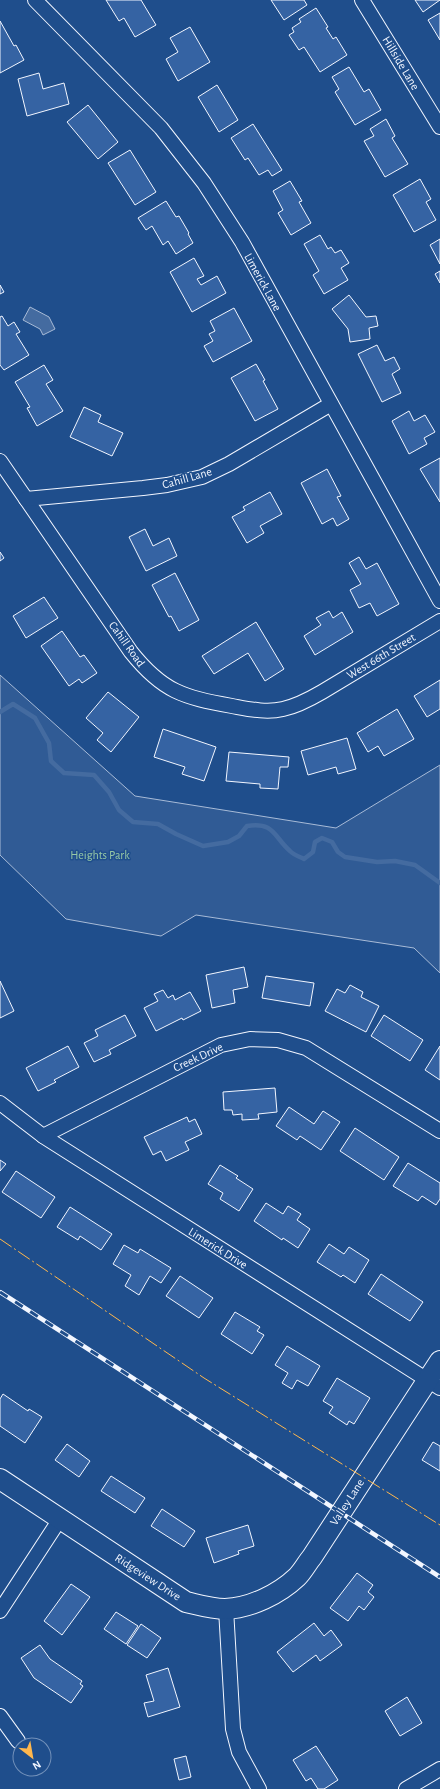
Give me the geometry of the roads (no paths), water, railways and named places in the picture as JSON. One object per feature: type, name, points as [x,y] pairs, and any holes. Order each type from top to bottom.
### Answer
[{"type":"street","name":"Limerick Lane","points":[[35,0],[161,128],[204,183],[242,242],[440,601]]},
{"type":"street","name":"Hillside Lane","points":[[362,0],[440,127]]},
{"type":"street","name":"Cahill Lane","points":[[26,498],[143,488],[167,485],[202,477],[229,464],[331,404]]},
{"type":"street","name":"Cahill Road","points":[[0,461],[131,652],[145,669],[161,683],[179,694],[199,700],[262,711],[282,709],[303,703],[322,692]]},
{"type":"street","name":"West 66th Street","points":[[322,692],[440,621]]},
{"type":"street","name":"Creek Drive","points":[[43,1136],[221,1045],[250,1039],[278,1040],[306,1048],[440,1131]]},
{"type":"street","name":"Limerick Drive","points":[[0,1103],[43,1136],[434,1384]]},
{"type":"street","name":"Valley Lane","points":[[226,1609],[256,1602],[277,1592],[297,1576],[434,1384],[440,1361]]},
{"type":"street","name":"Ridgeview Drive","points":[[0,1479],[186,1602],[206,1607],[226,1609]]},
{"type":"street","points":[[0,1611],[60,1519]]},
{"type":"street","points":[[226,1609],[233,1729],[239,1752],[260,1789]]},
{"type":"street","points":[[0,1716],[15,1737]]},
{"type":"street","points":[[406,1789],[440,1769]]},
{"type":"waterway","points":[[0,712],[13,704],[35,718],[49,743],[51,761],[64,773],[94,775],[109,792],[119,810],[133,822],[158,824],[203,846],[228,842],[239,836],[247,826],[263,826],[273,831],[284,845],[295,855],[304,859],[313,852],[315,842],[322,838],[332,842],[338,852],[345,857],[377,862],[395,861],[415,865],[440,883]]},
{"type":"railway","points":[[0,1292],[440,1577]]},
{"type":"park label","name":"Heights Park","points":[[100,855]]}]
